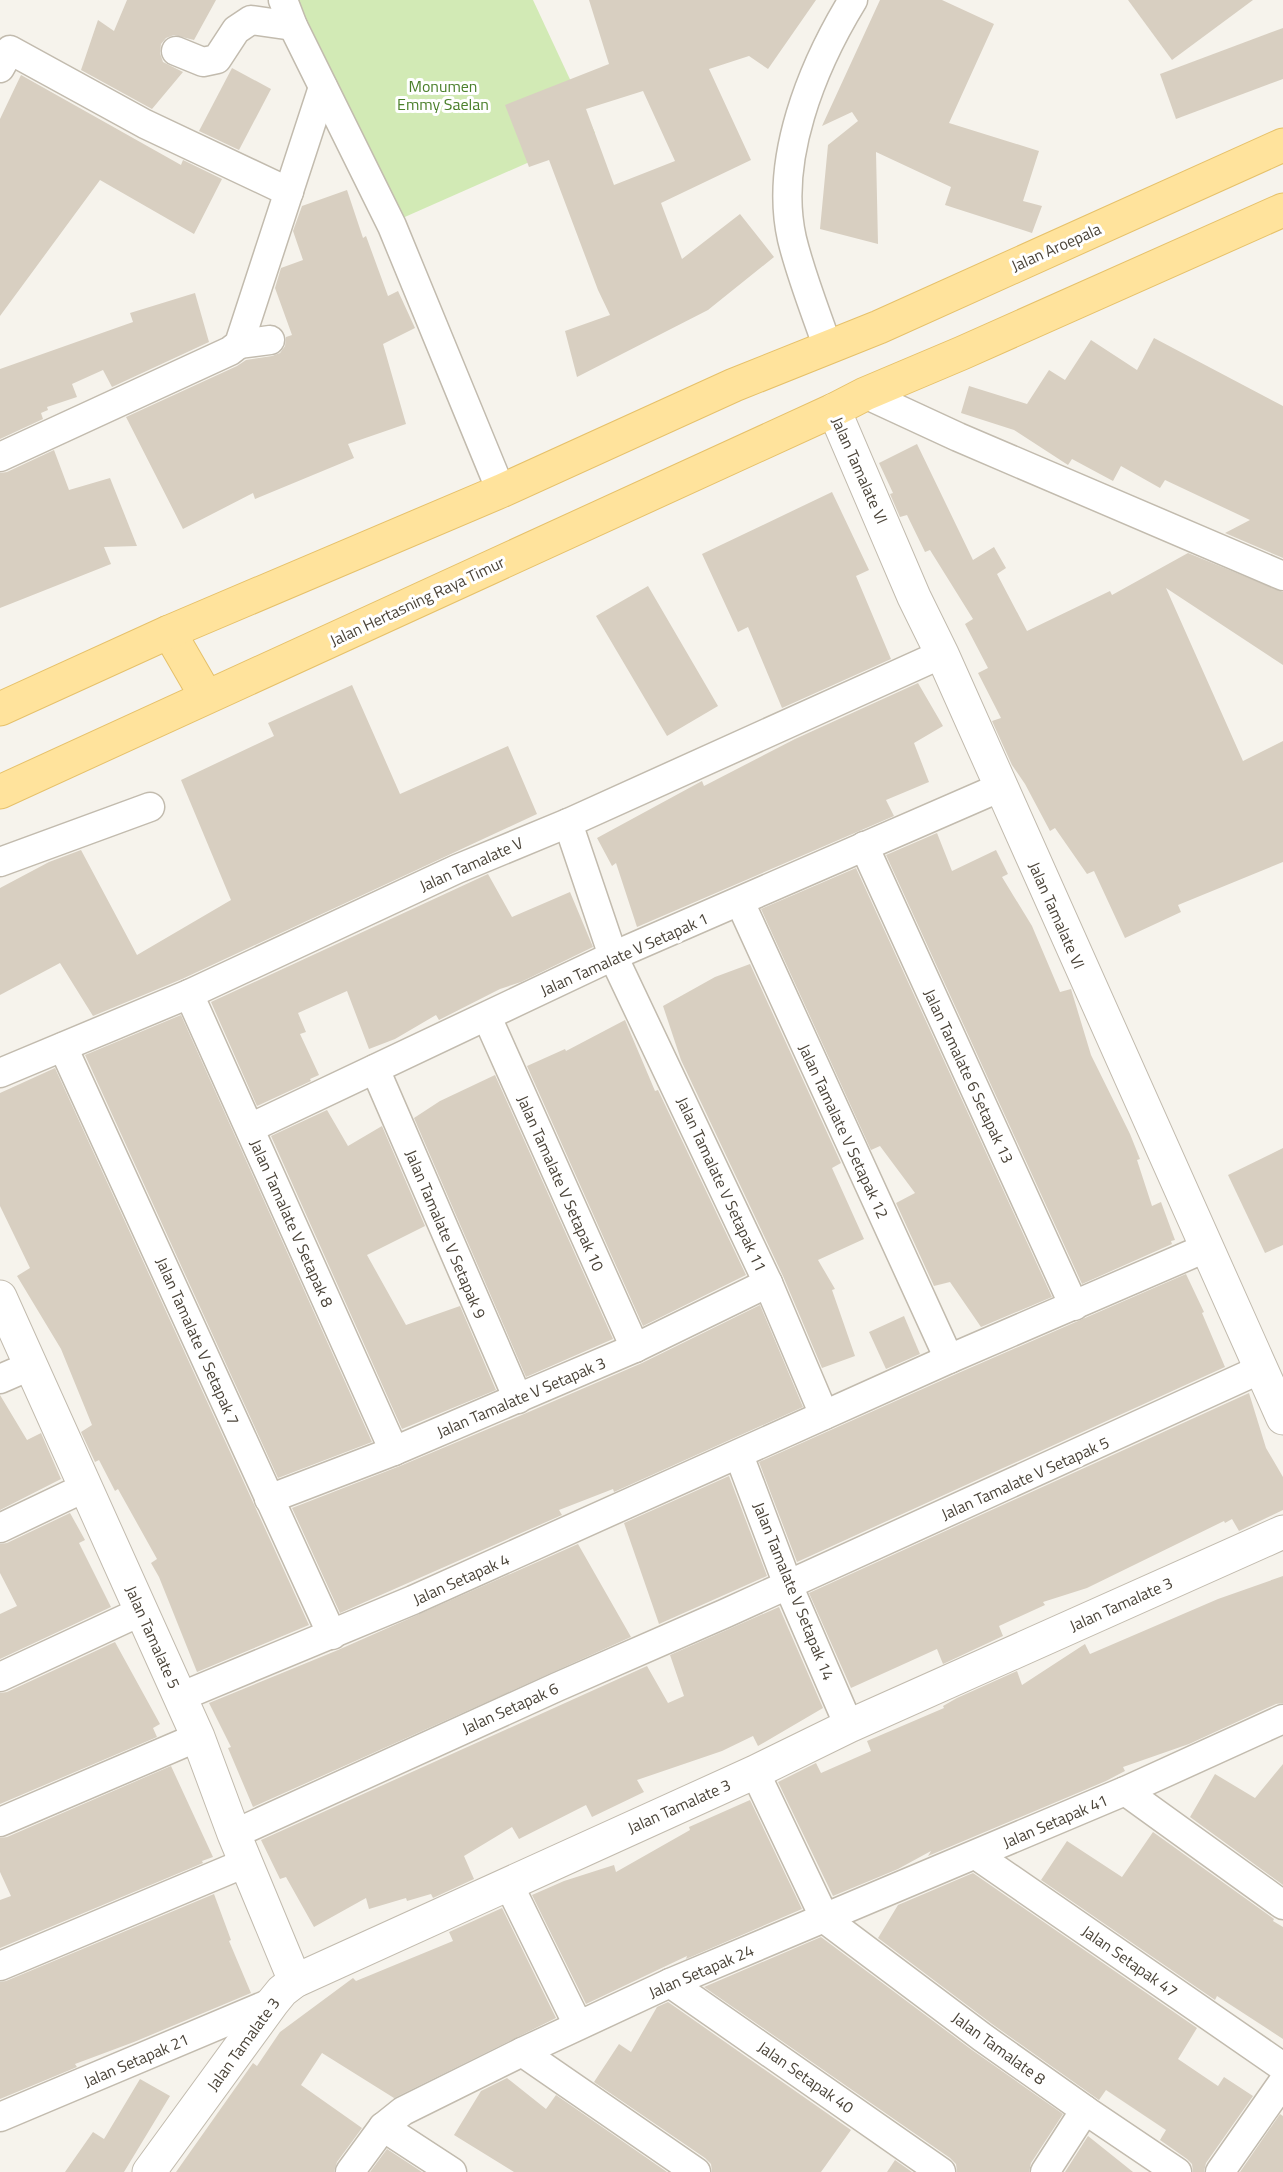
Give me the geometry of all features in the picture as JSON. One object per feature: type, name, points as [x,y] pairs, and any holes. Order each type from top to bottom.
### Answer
[{"type":"main road","name":"Jalan Aroepala","points":[[828,348],[1283,145]]},
{"type":"main road","points":[[834,410],[865,394],[1283,210]]},
{"type":"main road","points":[[0,709],[169,632],[501,491],[734,385],[828,348]]},
{"type":"main road","name":"Jalan Hertasning Raya Timur","points":[[0,792],[834,410]]},
{"type":"main road","points":[[169,632],[206,696]]},
{"type":"street","points":[[283,0],[293,26],[392,226],[501,491]]},
{"type":"street","points":[[828,348],[792,239],[787,199],[792,145],[808,91],[852,0]]},
{"type":"street","points":[[176,51],[203,62],[217,59],[236,30],[251,20],[293,26]]},
{"type":"street","points":[[0,68],[10,50],[146,124],[289,192]]},
{"type":"street","points":[[235,348],[323,87]]},
{"type":"street","points":[[0,457],[235,348],[270,340]]},
{"type":"street","points":[[865,394],[958,437],[1283,576]]},
{"type":"street","name":"Jalan Tamalate VI","points":[[834,410],[914,597],[942,654],[1283,1418]]},
{"type":"street","name":"Jalan Tamalate V","points":[[0,1073],[189,994],[457,869],[568,823],[942,654]]},
{"type":"street","name":"Jalan Tamalate V Setapak 1","points":[[250,1128],[614,956],[1001,787]]},
{"type":"street","points":[[0,862],[150,807]]},
{"type":"street","name":"Jalan Tamalate V Setapak 11","points":[[568,823],[614,956],[768,1283],[824,1415]]},
{"type":"street","name":"Jalan Tamalate 6 Setapak 13","points":[[864,846],[1074,1306]]},
{"type":"street","name":"Jalan Tamalate V Setapak 12","points":[[740,902],[949,1359]]},
{"type":"street","name":"Jalan Tamalate V Setapak 8","points":[[189,994],[394,1451]]},
{"type":"street","name":"Jalan Tamalate V Setapak 10","points":[[487,1017],[635,1348]]},
{"type":"street","name":"Jalan Tamalate V Setapak 7","points":[[63,1047],[332,1635]]},
{"type":"street","name":"Jalan Tamalate V Setapak 9","points":[[375,1069],[518,1399]]},
{"type":"street","name":"Jalan Setapak 4","points":[[180,1697],[332,1635],[739,1455],[949,1359],[1208,1247]]},
{"type":"street","name":"Jalan Tamalate V Setapak 3","points":[[269,1499],[394,1451],[518,1399],[635,1348],[768,1283]]},
{"type":"street","name":"Jalan Tamalate 5","points":[[0,1297],[198,1737],[239,1848],[284,1992]]},
{"type":"street","points":[[0,1378],[30,1366]]},
{"type":"street","name":"Jalan Tamalate V Setapak 5","points":[[788,1585],[1260,1369]]},
{"type":"street","name":"Jalan Tamalate V Setapak 14","points":[[739,1455],[788,1585],[849,1726]]},
{"type":"street","points":[[0,1528],[86,1487]]},
{"type":"street","name":"Jalan Tamalate 3","points":[[149,2172],[284,1992],[508,1883],[756,1772],[849,1726],[1283,1532]]},
{"type":"street","name":"Jalan Setapak 6","points":[[0,1966],[139,1909],[239,1848],[546,1692],[788,1585]]},
{"type":"street","points":[[0,1677],[142,1611]]},
{"type":"street","name":"Jalan Setapak 41","points":[[825,1918],[1281,1724]]},
{"type":"street","points":[[0,1822],[198,1737]]},
{"type":"street","points":[[756,1772],[825,1918]]},
{"type":"street","points":[[1125,1791],[1283,1905]]},
{"type":"street","name":"Jalan Setapak 47","points":[[976,1855],[1283,2067]]},
{"type":"street","points":[[508,1883],[578,2025]]},
{"type":"street","name":"Jalan Setapak 24","points":[[350,2172],[383,2127],[403,2111],[578,2025],[670,1983],[825,1918]]},
{"type":"street","name":"Jalan Tamalate 8","points":[[825,1918],[982,2037],[1177,2172]]},
{"type":"street","name":"Jalan Setapak 40","points":[[670,1983],[941,2172]]},
{"type":"street","name":"Jalan Setapak 21","points":[[0,2117],[284,1992]]},
{"type":"street","points":[[522,2052],[696,2172]]},
{"type":"street","points":[[1220,2172],[1283,2082]]},
{"type":"street","points":[[1045,2172],[1085,2110]]},
{"type":"street","points":[[383,2127],[452,2172]]},
{"type":"green space","name":"Monumen Emmy Saelan","points":[[291,0],[533,0],[595,133],[398,220]]},
{"type":"building","points":[[127,0],[216,0],[194,40],[174,35],[166,38],[161,44],[160,53],[163,62],[183,72],[152,109],[81,70],[98,20],[114,31]]},
{"type":"building","points":[[589,0],[816,0],[768,69],[749,56],[709,69],[751,160],[661,203],[682,259],[740,214],[774,257],[708,310],[577,377],[565,331],[610,315],[598,290],[549,160],[529,167],[505,105],[609,64]],"holes":[[[643,91],[675,161],[614,185],[586,109]]]},
{"type":"building","points":[[880,0],[942,0],[994,24],[949,123],[1039,151],[1023,201],[1042,206],[1032,233],[945,205],[951,187],[876,152],[878,244],[820,229],[828,145],[858,121],[852,112],[822,126]]},
{"type":"building","points":[[1128,0],[1253,0],[1172,60]]},
{"type":"building","points":[[1283,28],[1283,79],[1176,119],[1160,74]]},
{"type":"building","points":[[232,68],[271,89],[239,150],[199,131]]},
{"type":"building","points":[[21,75],[181,165],[183,160],[222,179],[194,234],[100,180],[0,316],[0,119]]},
{"type":"building","points":[[347,190],[363,238],[366,236],[388,296],[398,291],[415,328],[383,344],[406,424],[348,444],[354,458],[255,499],[253,493],[183,529],[126,417],[246,360],[280,353],[285,346],[286,337],[292,335],[275,288],[281,268],[303,260],[293,231],[302,206]]},
{"type":"building","points":[[195,293],[209,342],[112,387],[103,370],[72,384],[77,397],[47,407],[48,410],[41,413],[43,419],[0,439],[0,369],[133,322],[130,313]]},
{"type":"building","points":[[1154,338],[1283,406],[1283,558],[1225,533],[1250,520],[1165,480],[1160,488],[1121,466],[1113,481],[1072,459],[1068,465],[1014,430],[961,413],[969,386],[1027,404],[1049,370],[1065,380],[1091,340],[1137,370]]},
{"type":"building","points":[[917,444],[973,560],[994,547],[1006,568],[997,574],[1027,631],[1110,591],[1112,595],[1188,553],[1283,592],[1283,665],[1166,588],[1243,761],[1283,741],[1283,862],[1178,905],[1181,912],[1125,938],[1094,871],[1087,874],[1055,828],[1050,831],[1012,765],[992,721],[1001,718],[978,673],[988,668],[965,624],[973,619],[930,550],[925,552],[907,515],[900,517],[890,494],[893,493],[879,463]]},
{"type":"building","points":[[54,450],[69,490],[110,478],[137,546],[104,547],[111,564],[0,608],[0,473],[7,472]]},
{"type":"building","points":[[832,492],[869,570],[856,576],[891,659],[782,708],[748,627],[738,632],[702,554]]},
{"type":"building","points":[[648,586],[718,706],[667,736],[596,616]]},
{"type":"building","points":[[918,683],[943,726],[914,743],[929,782],[886,800],[894,816],[637,927],[616,863],[612,866],[597,838],[702,781],[704,786],[795,739]]},
{"type":"building","points":[[352,685],[400,794],[508,746],[537,814],[182,979],[93,1016],[60,963],[0,995],[0,888],[49,862],[81,850],[137,955],[231,900],[181,780],[274,736],[268,723]]},
{"type":"building","points":[[937,833],[952,871],[996,850],[1008,874],[1002,877],[1032,926],[1060,992],[1071,989],[1091,1055],[1140,1159],[1137,1160],[1152,1206],[1161,1202],[1175,1240],[1171,1241],[1172,1244],[1082,1284],[886,855]]},
{"type":"building","points":[[856,868],[1052,1297],[981,1327],[950,1282],[934,1286],[896,1203],[915,1193],[880,1146],[871,1150],[761,909]]},
{"type":"building","points":[[488,874],[512,917],[570,892],[593,947],[521,982],[500,989],[439,1020],[436,1015],[395,1039],[369,1049],[347,991],[298,1013],[306,1032],[300,1034],[319,1075],[257,1106],[211,1002]]},
{"type":"building","points":[[750,964],[841,1163],[832,1168],[864,1239],[818,1260],[835,1289],[832,1290],[855,1356],[822,1368],[783,1276],[681,1060],[663,1006],[715,977]]},
{"type":"building","points":[[181,1015],[372,1442],[278,1478],[85,1055]]},
{"type":"building","points":[[625,1020],[655,1091],[658,1090],[746,1275],[643,1326],[527,1066],[565,1049],[566,1051]]},
{"type":"building","points":[[55,1068],[309,1625],[197,1672],[159,1577],[151,1563],[157,1559],[118,1489],[115,1491],[99,1460],[95,1462],[81,1432],[92,1425],[61,1349],[17,1276],[30,1268],[0,1206],[0,1093]]},
{"type":"building","points":[[495,1075],[613,1339],[526,1377],[414,1118],[440,1101]]},
{"type":"building","points":[[327,1110],[348,1146],[382,1126],[425,1226],[367,1255],[406,1325],[460,1306],[496,1390],[402,1429],[271,1136]]},
{"type":"building","points":[[1283,1148],[1283,1245],[1265,1253],[1228,1175]]},
{"type":"building","points":[[1186,1274],[1204,1312],[1202,1313],[1225,1367],[797,1562],[759,1462]]},
{"type":"building","points":[[760,1305],[803,1407],[614,1492],[613,1489],[559,1510],[562,1515],[340,1613],[292,1508],[400,1466],[642,1363]]},
{"type":"building","points":[[904,1316],[920,1354],[886,1369],[869,1332]]},
{"type":"building","points":[[1249,1393],[1266,1448],[1283,1477],[1283,1510],[1239,1531],[1232,1519],[1225,1523],[1224,1521],[1087,1588],[1043,1602],[1045,1605],[999,1626],[1003,1636],[943,1664],[937,1649],[851,1688],[809,1593]]},
{"type":"building","points":[[0,1395],[27,1440],[41,1433],[61,1479],[0,1510]]},
{"type":"building","points":[[729,1476],[767,1576],[659,1624],[624,1523]]},
{"type":"building","points":[[70,1513],[85,1540],[79,1543],[111,1607],[0,1659],[0,1614],[17,1606],[0,1573],[0,1544],[7,1543]]},
{"type":"building","points":[[578,1544],[631,1637],[253,1807],[228,1748],[231,1747],[209,1703],[338,1650]]},
{"type":"building","points":[[1283,1576],[1283,1703],[1276,1704],[1189,1744],[1123,1767],[1125,1771],[1106,1781],[928,1856],[931,1851],[898,1869],[833,1896],[778,1782],[816,1763],[821,1773],[871,1751],[867,1741],[944,1708],[943,1706],[957,1698],[1017,1671],[1022,1685],[1085,1644],[1090,1654],[1218,1599]]},
{"type":"building","points":[[779,1607],[823,1708],[758,1746],[753,1736],[722,1751],[637,1780],[644,1792],[592,1817],[586,1805],[519,1839],[512,1827],[464,1856],[474,1879],[433,1898],[431,1894],[407,1901],[406,1898],[369,1909],[366,1898],[314,1927],[286,1877],[280,1879],[261,1840],[647,1666],[668,1703],[684,1696],[670,1655]]},
{"type":"building","points":[[115,1642],[160,1724],[153,1728],[157,1737],[0,1804],[0,1693],[7,1692]]},
{"type":"building","points":[[1283,1764],[1283,1885],[1190,1817],[1215,1774],[1255,1798]]},
{"type":"building","points":[[171,1766],[213,1857],[0,1948],[0,1900],[11,1896],[0,1872],[0,1838]]},
{"type":"building","points":[[750,1800],[802,1909],[686,1959],[687,1956],[586,2004],[532,1895],[564,1881],[614,1865],[616,1872],[690,1830],[689,1827]]},
{"type":"building","points":[[1153,1832],[1283,1927],[1283,2039],[1217,1996],[1215,2000],[1041,1880],[1067,1841],[1122,1877]]},
{"type":"building","points":[[973,1873],[1197,2028],[1178,2059],[1218,2086],[1224,2077],[1253,2096],[1206,2163],[1204,2172],[1193,2172],[1192,2164],[1187,2159],[1160,2140],[1166,2130],[1106,2090],[1099,2100],[992,2024],[878,1938],[898,1905]]},
{"type":"building","points":[[214,1894],[231,1940],[229,1941],[251,1993],[75,2064],[77,2067],[0,2099],[0,1982]]},
{"type":"building","points":[[502,1908],[556,2018],[394,2098],[322,2053],[301,2085],[362,2128],[337,2162],[334,2172],[176,2172],[253,2063],[257,2066],[280,2032],[353,1978],[356,1981],[453,1941],[449,1932]]},
{"type":"building","points":[[821,1937],[972,2050],[1063,2114],[1031,2163],[1029,2172],[957,2172],[956,2164],[950,2158],[704,1987]]},
{"type":"building","points":[[668,2002],[851,2130],[821,2172],[712,2172],[711,2164],[705,2158],[594,2082],[619,2044],[631,2052],[657,2007]]},
{"type":"building","points":[[507,2078],[546,2109],[556,2095],[667,2172],[514,2172],[454,2135],[481,2091]]},
{"type":"building","points":[[140,2079],[170,2096],[124,2172],[65,2172],[93,2132],[104,2139]]},
{"type":"building","points":[[1280,2114],[1283,2116],[1283,2172],[1240,2172]]},
{"type":"building","points":[[1088,2136],[1133,2172],[1065,2172]]},
{"type":"building","points":[[387,2149],[422,2172],[370,2172]]},
{"type":"building","points":[[895,2160],[912,2172],[887,2172]]}]
